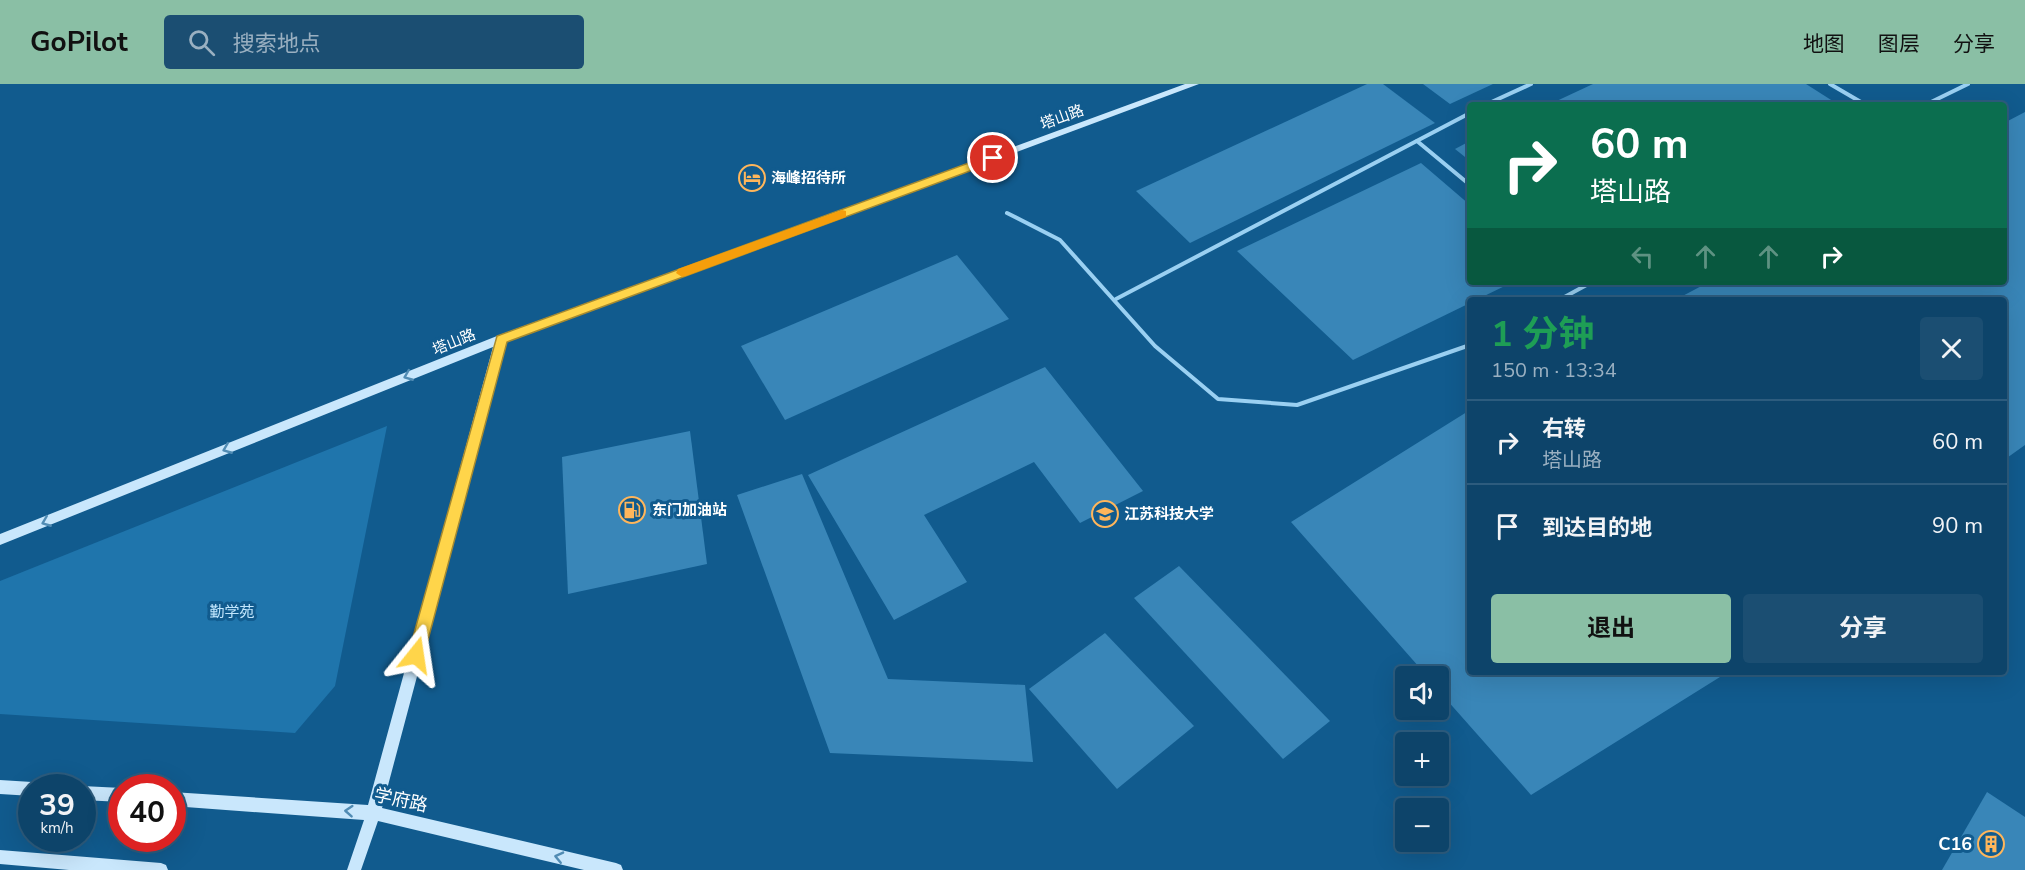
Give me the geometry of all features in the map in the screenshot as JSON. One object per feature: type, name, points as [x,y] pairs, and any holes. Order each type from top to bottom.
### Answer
[{"type":"street","name":"塔山路","points":[[0,540],[501,339],[1194,84]]},
{"type":"street","points":[[354,870],[373,813],[501,339]]},
{"type":"street","points":[[0,787],[18,788]]},
{"type":"street","name":"学府路","points":[[186,800],[373,813],[616,870]]},
{"type":"street","points":[[0,857],[161,870]]},
{"type":"lane","points":[[1492,102],[1532,84]]},
{"type":"lane","points":[[1830,84],[1861,102]]},
{"type":"lane","points":[[1931,102],[1968,84]]},
{"type":"lane","points":[[1116,299],[1467,115]]},
{"type":"lane","points":[[1417,141],[1467,183]]},
{"type":"lane","points":[[1007,213],[1060,240],[1116,299],[1155,346],[1218,399],[1298,405],[1467,346]]},
{"type":"lane","points":[[1564,297],[1585,285]]},
{"type":"green space","name":"勤学苑","points":[[387,426],[335,686],[295,733],[0,714],[0,581]]},
{"type":"building","points":[[1367,84],[1383,84],[1435,123],[1190,243],[1136,191]]},
{"type":"building","points":[[1423,84],[1493,84],[1450,104]]},
{"type":"building","points":[[1593,84],[1806,84],[1834,102],[1554,102]]},
{"type":"building","points":[[2025,112],[2025,445],[2007,458],[2007,297],[1681,297],[1703,285],[2007,285],[2007,121]]},
{"type":"building","points":[[1467,143],[1467,159],[1455,149]]},
{"type":"building","points":[[1421,163],[1467,202],[1467,285],[1507,285],[1482,297],[1467,297],[1467,304],[1353,360],[1237,251]]},
{"type":"building","points":[[957,255],[1009,319],[785,420],[741,346]]},
{"type":"building","points":[[1045,367],[1143,491],[1080,523],[1034,462],[924,515],[967,582],[894,620],[808,475]]},
{"type":"building","points":[[1467,412],[1467,675],[1723,675],[1531,795],[1449,702],[1449,666],[1418,666],[1291,522]]},
{"type":"building","name":"东门加油站","points":[[690,431],[707,564],[568,594],[562,457]]},
{"type":"building","points":[[802,474],[888,679],[1025,685],[1033,762],[830,753],[737,495]]},
{"type":"building","points":[[1179,566],[1330,721],[1283,759],[1134,598]]},
{"type":"building","points":[[1105,633],[1194,726],[1117,789],[1029,689]]},
{"type":"building","name":"C16","points":[[1987,792],[2025,817],[2025,870],[1942,870]]},
{"type":"slow traffic","points":[[682,273],[842,214]]},
{"type":"place","name":"海峰招待所","points":[[752,178]]},
{"type":"place","name":"东门加油站","points":[[632,510]]},
{"type":"place","name":"江苏科技大学","points":[[1105,514]]},
{"type":"place","name":"C16","points":[[1991,844]]},
{"type":"route","points":[[416,655],[501,339],[993,158]]}]
